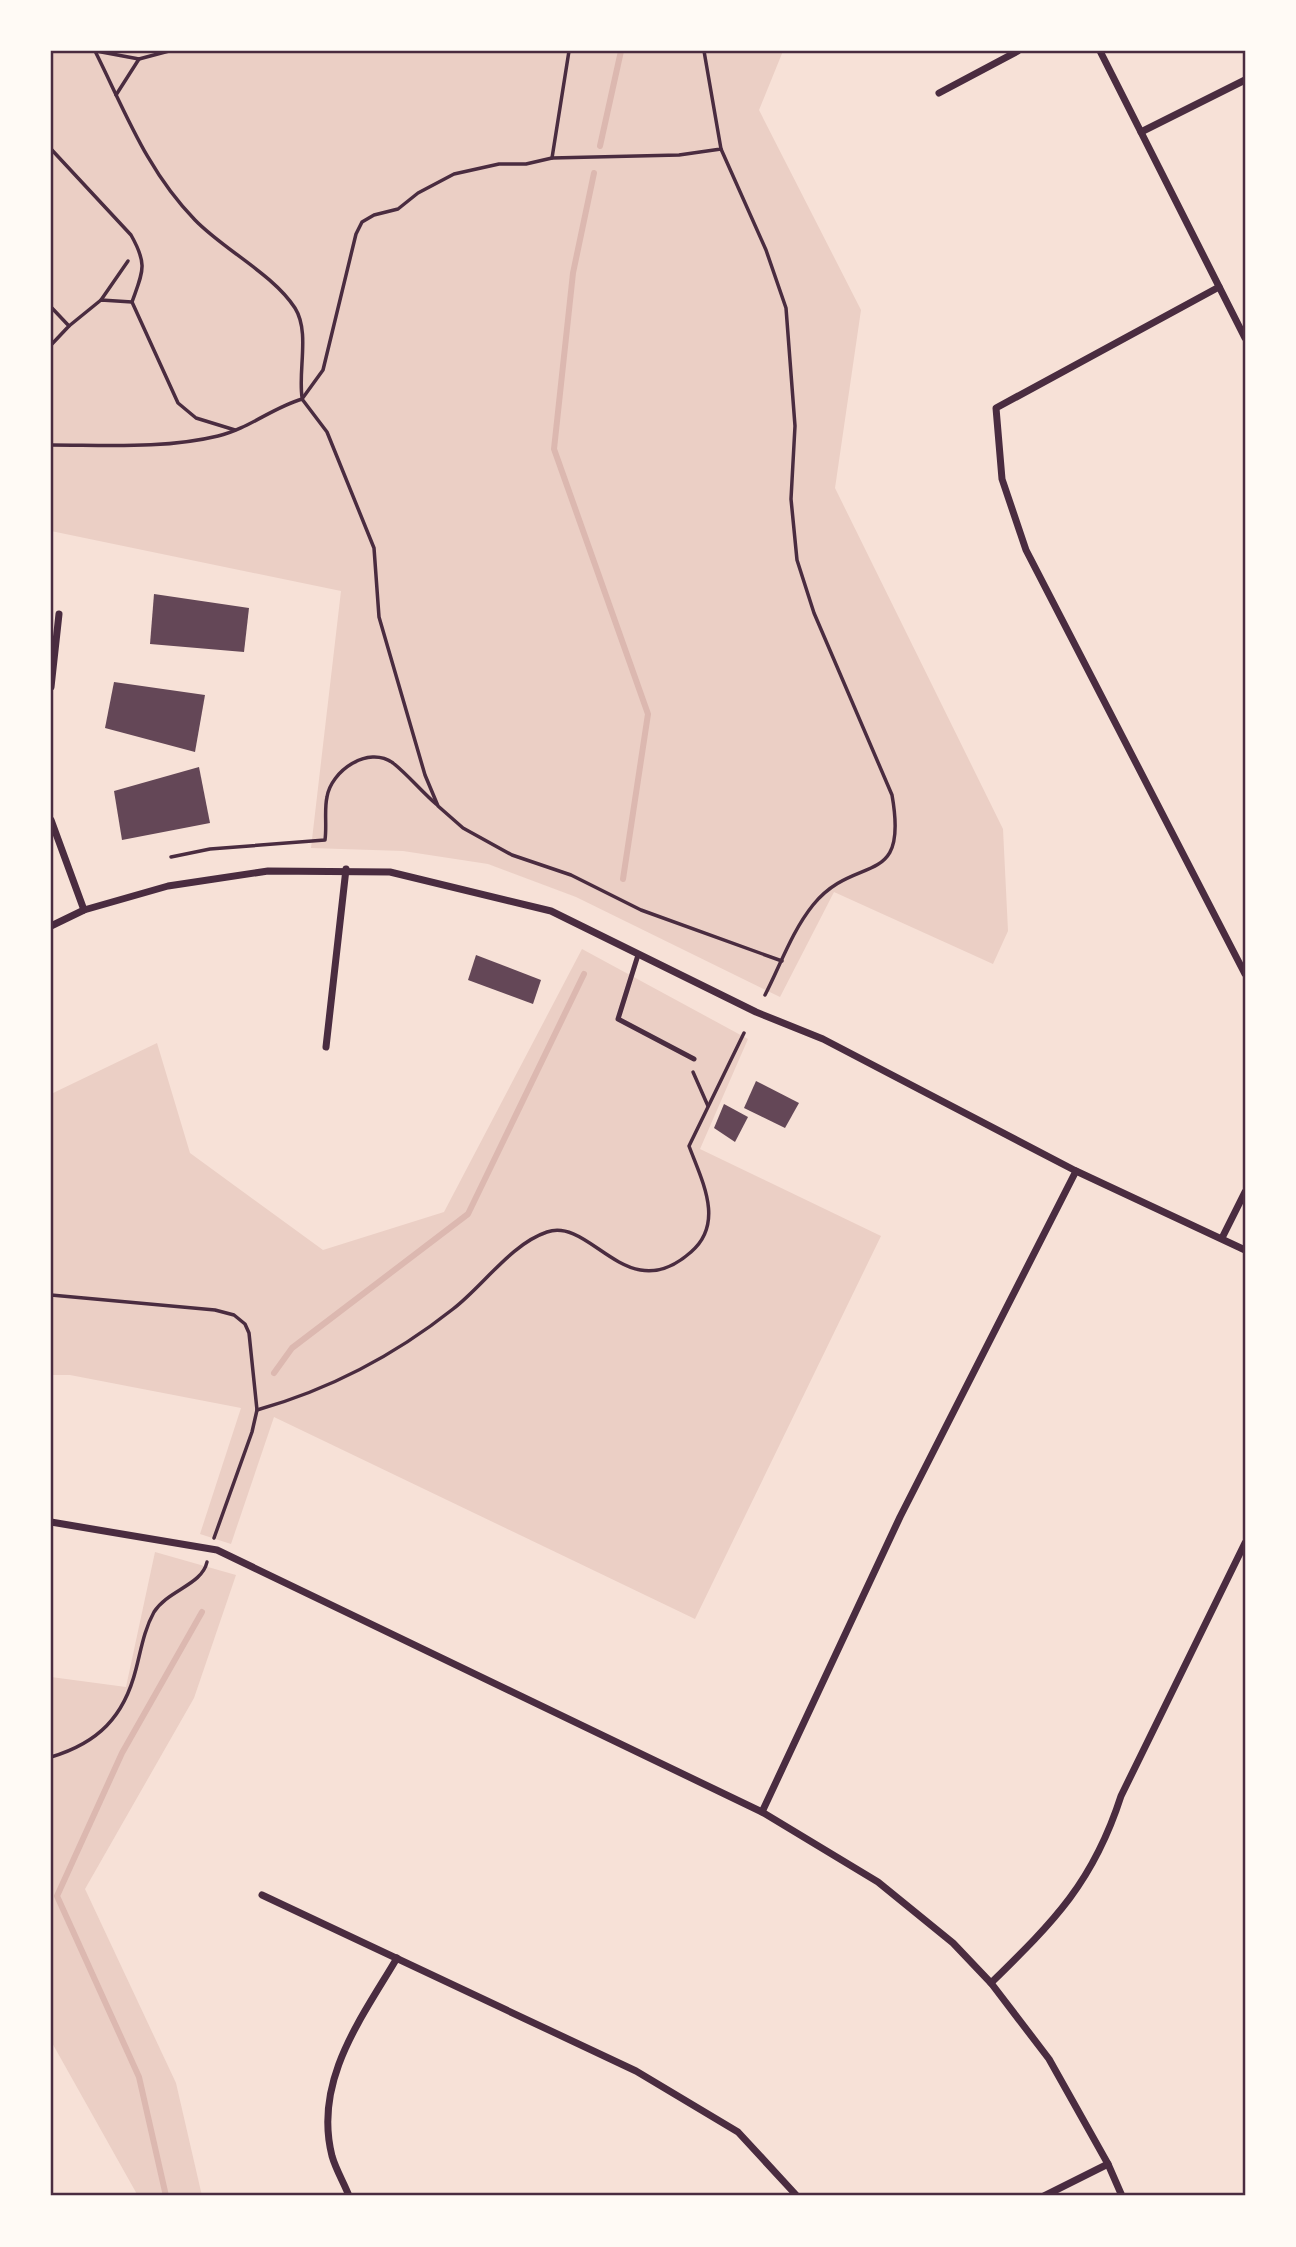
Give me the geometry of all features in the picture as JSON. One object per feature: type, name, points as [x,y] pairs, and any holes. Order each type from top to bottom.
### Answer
[{"type":"street","points":[[939,93],[1018,51]]},
{"type":"street","points":[[1100,51],[1245,338]]},
{"type":"street","points":[[1141,132],[1245,80]]},
{"type":"street","points":[[1219,287],[996,408],[1002,479],[1026,550],[1245,974]]},
{"type":"street","points":[[51,687],[59,614]]},
{"type":"street","points":[[51,820],[84,910]]},
{"type":"street","points":[[326,1047],[346,869]]},
{"type":"street","points":[[51,926],[84,910],[168,886],[268,871],[346,869],[390,872],[551,911],[756,1012],[822,1039],[1076,1171],[1245,1251]]},
{"type":"street","points":[[762,1812],[900,1517],[1076,1171]]},
{"type":"street","points":[[1222,1238],[1245,1192]]},
{"type":"street","points":[[51,1522],[210,1549],[762,1812],[877,1882],[953,1943],[991,1983],[1049,2059],[1108,2164],[1122,2196]]},
{"type":"street","points":[[991,1983],[1046,1928],[1088,1875],[1107,1840],[1121,1796],[1245,1543]]},
{"type":"street","points":[[262,1895],[636,2071],[738,2132],[797,2196]]},
{"type":"street","points":[[349,2196],[332,2157],[327,2119],[334,2070],[351,2033],[397,1958]]},
{"type":"street","points":[[1044,2196],[1108,2164]]},
{"type":"lane","points":[[638,955],[618,1019],[694,1059]]},
{"type":"path","points":[[95,51],[139,59],[169,51]]},
{"type":"path","points":[[95,51],[148,159],[178,201],[195,221],[273,285],[296,308],[303,328],[299,375],[302,399],[327,432],[374,548],[379,617],[425,775],[438,806]]},
{"type":"path","points":[[552,158],[569,51]]},
{"type":"path","points":[[704,51],[721,149],[766,250],[786,307],[795,426],[791,499],[797,560],[814,613],[892,795],[898,826],[893,849],[883,864],[845,878],[829,888],[812,906],[765,995]]},
{"type":"path","points":[[116,95],[139,59]]},
{"type":"path","points":[[51,149],[131,235],[140,250],[145,264],[132,302],[178,403],[196,418],[236,430]]},
{"type":"path","points":[[51,445],[178,442],[236,430],[282,405],[302,399],[323,370],[352,248],[362,222],[374,215],[398,209],[418,193],[454,174],[499,164],[526,164],[552,158],[644,157],[721,149]]},
{"type":"path","points":[[51,345],[101,300],[128,261]]},
{"type":"path","points":[[101,300],[132,302]]},
{"type":"path","points":[[51,307],[69,326]]},
{"type":"path","points":[[172,857],[210,849],[325,839],[327,798],[333,778],[347,765],[370,758],[391,761],[463,828],[512,855],[571,875],[641,910],[782,961]]},
{"type":"path","points":[[257,1410],[304,1396],[397,1348],[475,1291],[522,1245],[549,1231],[567,1232],[628,1267],[646,1271],[675,1264],[701,1243],[711,1220],[702,1181],[689,1146],[744,1033]]},
{"type":"path","points":[[694,1059],[693,1071],[708,1105]]},
{"type":"path","points":[[51,1295],[215,1310],[234,1315],[245,1324],[249,1333],[257,1410],[205,1570],[193,1581],[169,1593],[154,1612],[144,1635],[129,1693],[108,1727],[70,1751],[51,1757]]},
{"type":"shaded area","points":[[51,51],[783,51],[759,110],[861,310],[835,488],[1003,829],[1008,931],[993,964],[834,892],[780,997],[576,897],[488,864],[403,851],[311,848],[341,591],[51,531]]},
{"type":"shaded area","points":[[582,949],[748,1039],[700,1149],[881,1236],[695,1619],[274,1417],[231,1544],[200,1534],[241,1408],[70,1375],[51,1375],[51,1094],[157,1043],[190,1153],[323,1250],[444,1212]]},
{"type":"shaded area","points":[[155,1552],[236,1575],[194,1698],[85,1889],[176,2083],[202,2196],[138,2196],[51,2041],[51,1677],[126,1687]]},
{"type":"building","points":[[154,594],[249,608],[244,652],[150,644]]},
{"type":"building","points":[[114,682],[205,695],[195,752],[105,728]]},
{"type":"building","points":[[199,767],[210,823],[122,840],[114,791]]},
{"type":"building","points":[[476,955],[541,980],[533,1004],[468,980]]},
{"type":"building","points":[[756,1081],[799,1103],[785,1128],[744,1108]]},
{"type":"building","points":[[724,1104],[748,1117],[735,1142],[714,1128]]},
{"type":"waterway","points":[[600,146],[621,51]]},
{"type":"waterway","points":[[594,173],[573,273],[554,449],[648,714],[623,879]]},
{"type":"waterway","points":[[274,1373],[292,1348],[468,1214],[584,974]]},
{"type":"waterway","points":[[166,2196],[139,2077],[57,1896],[122,1753],[202,1612]]}]
